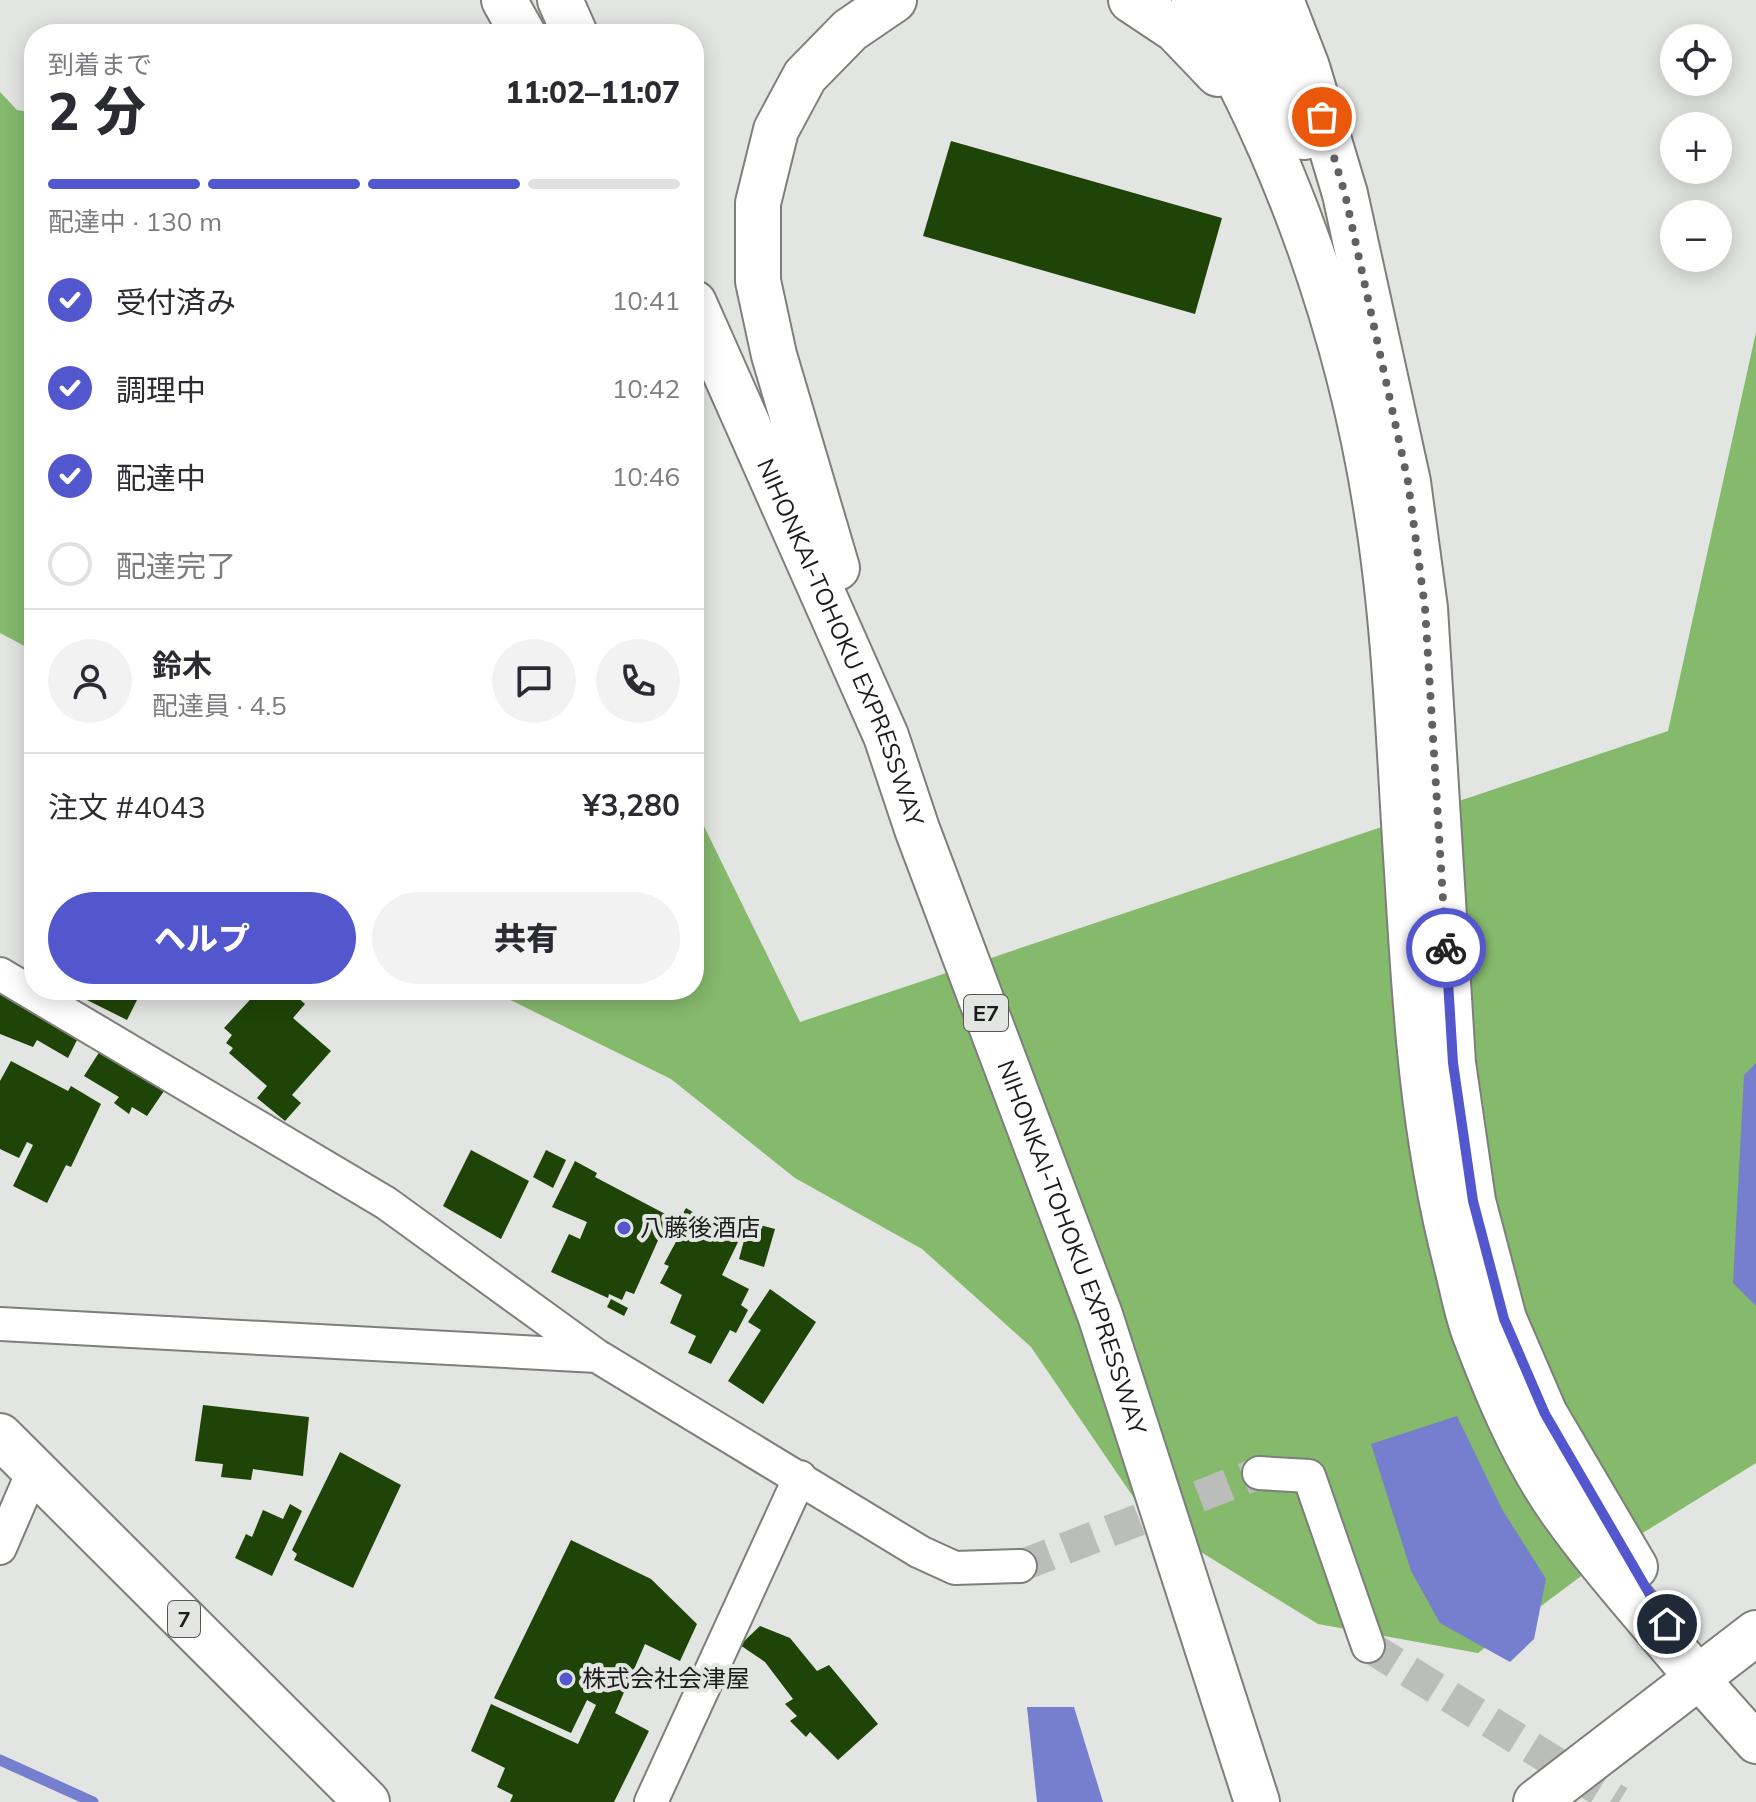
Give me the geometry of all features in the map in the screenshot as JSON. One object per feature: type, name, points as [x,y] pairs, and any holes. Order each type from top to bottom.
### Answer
[{"type":"main road","points":[[504,0],[517,24]]},
{"type":"main road","points":[[560,0],[571,24]]},
{"type":"main road","points":[[886,736],[774,355],[758,281],[758,203],[776,130],[805,76],[850,30],[894,0]]},
{"type":"main road","points":[[1131,0],[1176,30],[1213,67],[1272,156]]},
{"type":"main road","points":[[1194,0],[1215,34],[1272,156],[1319,273],[1345,361],[1377,513],[1391,632],[1420,1076],[1444,1215],[1472,1328],[1512,1426],[1560,1509],[1697,1677]]},
{"type":"main road","points":[[1235,0],[1282,88],[1326,186],[1375,333]]},
{"type":"main road","points":[[1281,0],[1307,67],[1345,194],[1408,482],[1425,608],[1453,1063],[1473,1201],[1504,1319],[1545,1414],[1697,1677]]},
{"type":"main road","name":"NIHONKAI-TOHOKU EXPRESSWAY","points":[[704,326],[886,736],[917,829],[1100,1315],[1257,1802]]},
{"type":"main road","points":[[704,388],[917,829]]},
{"type":"main road","name":"7","points":[[0,1436],[367,1802]]},
{"type":"main road","points":[[1536,1802],[1756,1633]]},
{"type":"street","points":[[0,974],[24,988]]},
{"type":"street","points":[[44,1000],[386,1203],[597,1356],[920,1552],[955,1568],[1020,1566]]},
{"type":"street","points":[[0,1324],[597,1356]]},
{"type":"street","points":[[0,1548],[34,1469]]},
{"type":"street","points":[[1259,1473],[1309,1476],[1368,1646]]},
{"type":"street","points":[[651,1802],[800,1477]]},
{"type":"street","points":[[1697,1677],[1756,1743]]},
{"type":"green space","points":[[0,92],[17,110],[24,111],[24,646],[0,633]]},
{"type":"green space","points":[[1756,332],[1756,1463],[1620,1547],[1478,1653],[1318,1624],[1149,1520],[1031,1347],[922,1249],[795,1178],[671,1079],[510,1000],[704,1000],[704,826],[800,1022],[1668,731]]},
{"type":"water","points":[[1756,1063],[1756,1306],[1733,1283],[1744,1075]]},
{"type":"water","points":[[1457,1416],[1502,1509],[1546,1579],[1534,1639],[1510,1662],[1440,1623],[1411,1571],[1371,1444]]},
{"type":"water","points":[[1027,1707],[1074,1707],[1103,1802],[1037,1802]]},
{"type":"building","points":[[951,141],[1222,218],[1195,314],[923,236]]},
{"type":"building","points":[[0,994],[77,1040],[68,1058],[37,1040],[33,1047],[0,1034]]},
{"type":"building","points":[[87,1000],[137,1000],[127,1020]]},
{"type":"building","points":[[250,1000],[300,1000],[305,1004],[293,1018],[331,1051],[292,1095],[301,1103],[285,1121],[257,1098],[267,1086],[229,1053],[233,1048],[226,1043],[232,1035],[224,1028]]},
{"type":"building","points":[[100,1051],[164,1091],[147,1116],[132,1107],[129,1114],[114,1103],[119,1097],[84,1076]]},
{"type":"building","points":[[11,1061],[68,1091],[71,1086],[101,1104],[71,1167],[66,1165],[47,1203],[13,1186],[33,1145],[27,1142],[19,1158],[0,1149],[0,1081]]},
{"type":"building","points":[[471,1150],[529,1181],[501,1239],[443,1206]]},
{"type":"building","points":[[546,1150],[566,1160],[553,1188],[533,1177]]},
{"type":"building","name":"八藤後酒店","points":[[575,1161],[597,1173],[595,1177],[669,1216],[634,1294],[626,1291],[622,1300],[609,1294],[608,1298],[551,1272],[569,1234],[580,1239],[587,1222],[552,1207]]},
{"type":"building","points":[[686,1208],[739,1240],[722,1275],[749,1289],[741,1305],[748,1310],[736,1333],[730,1330],[711,1364],[688,1353],[696,1336],[670,1323],[682,1295],[660,1283],[669,1266],[664,1264],[678,1238],[671,1234]]},
{"type":"building","points":[[749,1222],[775,1229],[764,1267],[739,1259]]},
{"type":"building","points":[[770,1289],[816,1322],[763,1404],[728,1381],[761,1330],[748,1322]]},
{"type":"building","points":[[611,1299],[628,1308],[624,1316],[607,1307]]},
{"type":"building","points":[[203,1405],[309,1417],[303,1476],[253,1469],[251,1480],[221,1477],[223,1464],[195,1461]]},
{"type":"building","points":[[340,1452],[401,1485],[353,1588],[294,1560],[297,1554],[292,1550]]},
{"type":"building","points":[[290,1504],[302,1511],[272,1576],[235,1558],[246,1534],[252,1537],[263,1510],[283,1519]]},
{"type":"building","name":"株式会社会津屋","points":[[571,1540],[651,1579],[697,1624],[680,1661],[645,1644],[615,1713],[649,1731],[614,1802],[510,1802],[513,1795],[497,1787],[505,1768],[471,1751],[491,1704],[578,1744],[596,1705],[587,1700],[571,1733],[494,1698]]},
{"type":"building","points":[[760,1626],[790,1638],[817,1671],[829,1665],[878,1724],[838,1760],[810,1732],[806,1737],[790,1721],[797,1716],[785,1704],[793,1699],[765,1662],[740,1645]]},
{"type":"waterway","points":[[0,1760],[93,1802]]},
{"type":"tunnel","points":[[1020,1566],[1259,1473]]},
{"type":"tunnel","points":[[1368,1646],[1619,1802]]},
{"type":"way so far","points":[[1322,117],[1345,194],[1408,482],[1425,608],[1446,948]]},
{"type":"place","name":"八藤後酒店","points":[[624,1228]]},
{"type":"place","name":"株式会社会津屋","points":[[566,1679]]},
{"type":"route","points":[[1446,948],[1453,1063],[1473,1201],[1504,1319],[1545,1414],[1667,1624]]}]
